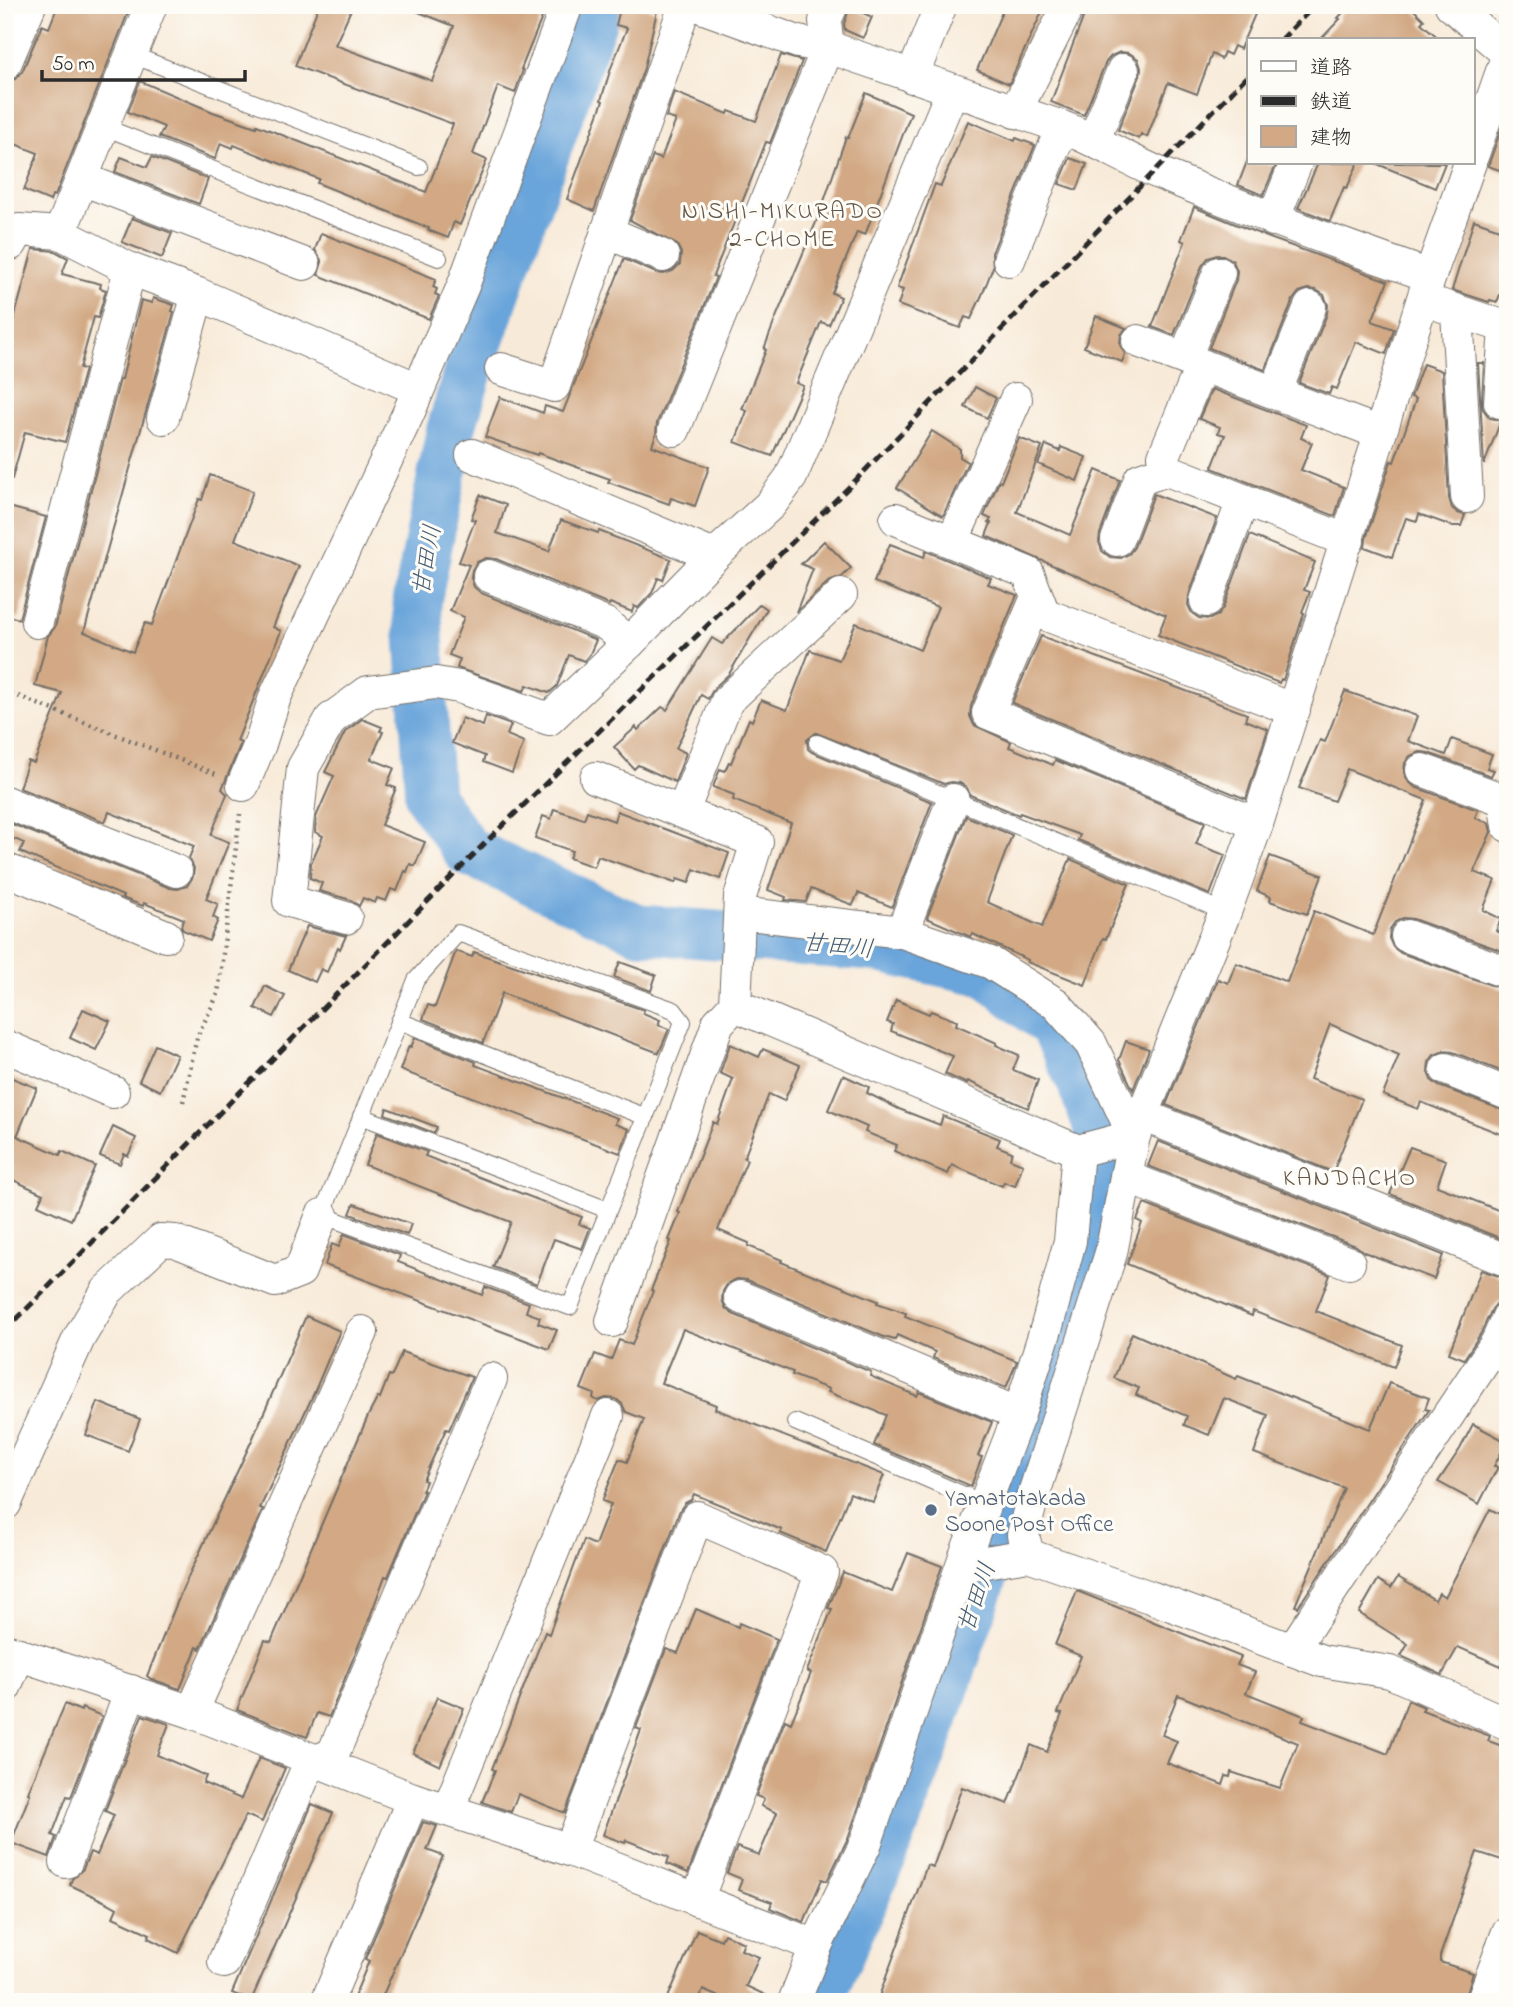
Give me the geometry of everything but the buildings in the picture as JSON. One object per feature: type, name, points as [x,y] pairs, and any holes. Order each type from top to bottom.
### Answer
[{"type":"street","points":[[5,64],[30,5]]},
{"type":"street","points":[[60,233],[151,5]]},
{"type":"street","points":[[243,785],[275,697],[418,389],[467,274],[567,5]]},
{"type":"street","points":[[501,369],[554,386],[685,5]]},
{"type":"street","points":[[696,5],[798,42],[828,47],[1094,139],[1154,171],[1426,288],[1457,311],[1505,327],[1500,402]]},
{"type":"street","points":[[674,430],[828,47],[825,21],[832,5]]},
{"type":"street","points":[[912,77],[941,5]]},
{"type":"street","points":[[1015,112],[1069,5]]},
{"type":"street","points":[[1451,5],[1508,54],[1474,150]]},
{"type":"street","points":[[1094,139],[1123,70]]},
{"type":"street","points":[[346,918],[289,901],[303,768],[331,719],[368,692],[436,683],[459,687],[549,719],[629,643],[714,556],[771,504],[791,477],[952,91]]},
{"type":"street","points":[[1009,260],[1062,127]]},
{"type":"street","points":[[1273,220],[1296,164]]},
{"type":"street","points":[[1021,1557],[1031,1503],[1111,1253],[1138,1125],[1225,912],[1257,824],[1426,288],[1469,164]]},
{"type":"street","points":[[82,179],[304,264]]},
{"type":"street","points":[[7,251],[19,230],[60,233],[130,268],[198,294],[418,389]]},
{"type":"street","points":[[607,232],[663,256]]},
{"type":"street","points":[[37,622],[130,268]]},
{"type":"street","points":[[1167,470],[1164,456],[1219,273]]},
{"type":"street","points":[[163,418],[198,294]]},
{"type":"street","points":[[1275,393],[1310,307]]},
{"type":"street","points":[[1457,311],[1466,498]]},
{"type":"street","points":[[1138,341],[1380,433]]},
{"type":"street","points":[[951,542],[1016,399]]},
{"type":"street","points":[[472,454],[714,556]]},
{"type":"street","points":[[1117,540],[1140,479],[1167,470],[1348,541]]},
{"type":"street","points":[[1206,601],[1243,500]]},
{"type":"street","points":[[896,519],[1028,573],[1044,614],[1294,710]]},
{"type":"street","points":[[489,576],[606,624],[629,643]]},
{"type":"street","points":[[683,811],[727,701],[841,594]]},
{"type":"street","points":[[1037,597],[988,713],[1257,824]]},
{"type":"street","points":[[1422,771],[1504,800],[1508,826]]},
{"type":"street","points":[[596,778],[757,842],[740,898],[735,1005],[718,1023],[612,1321]]},
{"type":"street","points":[[902,932],[953,800]]},
{"type":"street","points":[[5,802],[176,871]]},
{"type":"street","points":[[5,869],[166,936]]},
{"type":"street","points":[[740,913],[902,932],[991,964],[1056,1004],[1091,1044],[1138,1125],[1508,1261]]},
{"type":"street","points":[[1406,936],[1508,973]]},
{"type":"street","points":[[735,1005],[1077,1151],[1138,1125]]},
{"type":"street","points":[[5,1046],[113,1092]]},
{"type":"street","points":[[1446,1069],[1508,1094]]},
{"type":"street","points":[[794,2002],[816,1946],[865,1845],[967,1567],[985,1504],[1018,1414],[1047,1326],[1070,1241],[1077,1151]]},
{"type":"street","points":[[1126,1177],[1349,1262]]},
{"type":"street","points":[[5,1504],[79,1338],[107,1291],[162,1240],[175,1241],[275,1282],[299,1271],[321,1215]]},
{"type":"street","points":[[740,1297],[1018,1414]]},
{"type":"street","points":[[1292,1650],[1489,1353],[1508,1317]]},
{"type":"street","points":[[192,1712],[362,1332]]},
{"type":"street","points":[[225,1962],[307,1769],[316,1761],[333,1754],[491,1379]]},
{"type":"street","points":[[448,1810],[608,1416]]},
{"type":"street","points":[[570,1850],[697,1517],[822,1572],[697,1900]]},
{"type":"street","points":[[967,1567],[1021,1557],[1150,1597],[1322,1661],[1390,1672],[1508,1724]]},
{"type":"street","points":[[5,1687],[12,1652],[192,1712],[413,1799],[570,1850],[816,1946]]},
{"type":"street","points":[[66,1862],[131,1691]]},
{"type":"street","points":[[328,1999],[413,1799]]},
{"type":"street","points":[[1482,2002],[1508,1932]]},
{"type":"lane","points":[[131,54],[419,167]]},
{"type":"lane","points":[[104,127],[439,258]]},
{"type":"lane","points":[[817,743],[1225,912]]},
{"type":"lane","points":[[458,933],[674,1010],[683,1022],[570,1307],[321,1215],[399,1021],[416,980],[458,933]]},
{"type":"lane","points":[[399,1021],[646,1117]]},
{"type":"lane","points":[[360,1116],[608,1210]]},
{"type":"lane","points":[[795,1422],[985,1504]]},
{"type":"path","points":[[5,691],[243,785],[218,994],[197,1037],[183,1102]]},
{"type":"waterway","name":"甘田川","points":[[598,5],[467,375],[450,433],[417,602],[429,797],[467,851],[639,929],[873,947],[986,972],[1054,1026],[1082,1084],[1108,1155],[1099,1245],[924,1748],[885,1851],[818,2002]]},
{"type":"railway","points":[[1283,38],[1315,5]]},
{"type":"railway","points":[[5,1331],[494,834],[850,486],[1247,76]]},
{"type":"place","name":"Yamatotakada Soone Post Office","points":[[931,1510]]},
{"type":"district","name":"NISHI-MIKURADO 2-CHOME","points":[[783,224]]},
{"type":"district","name":"KANDACHO","points":[[1350,1177]]}]
